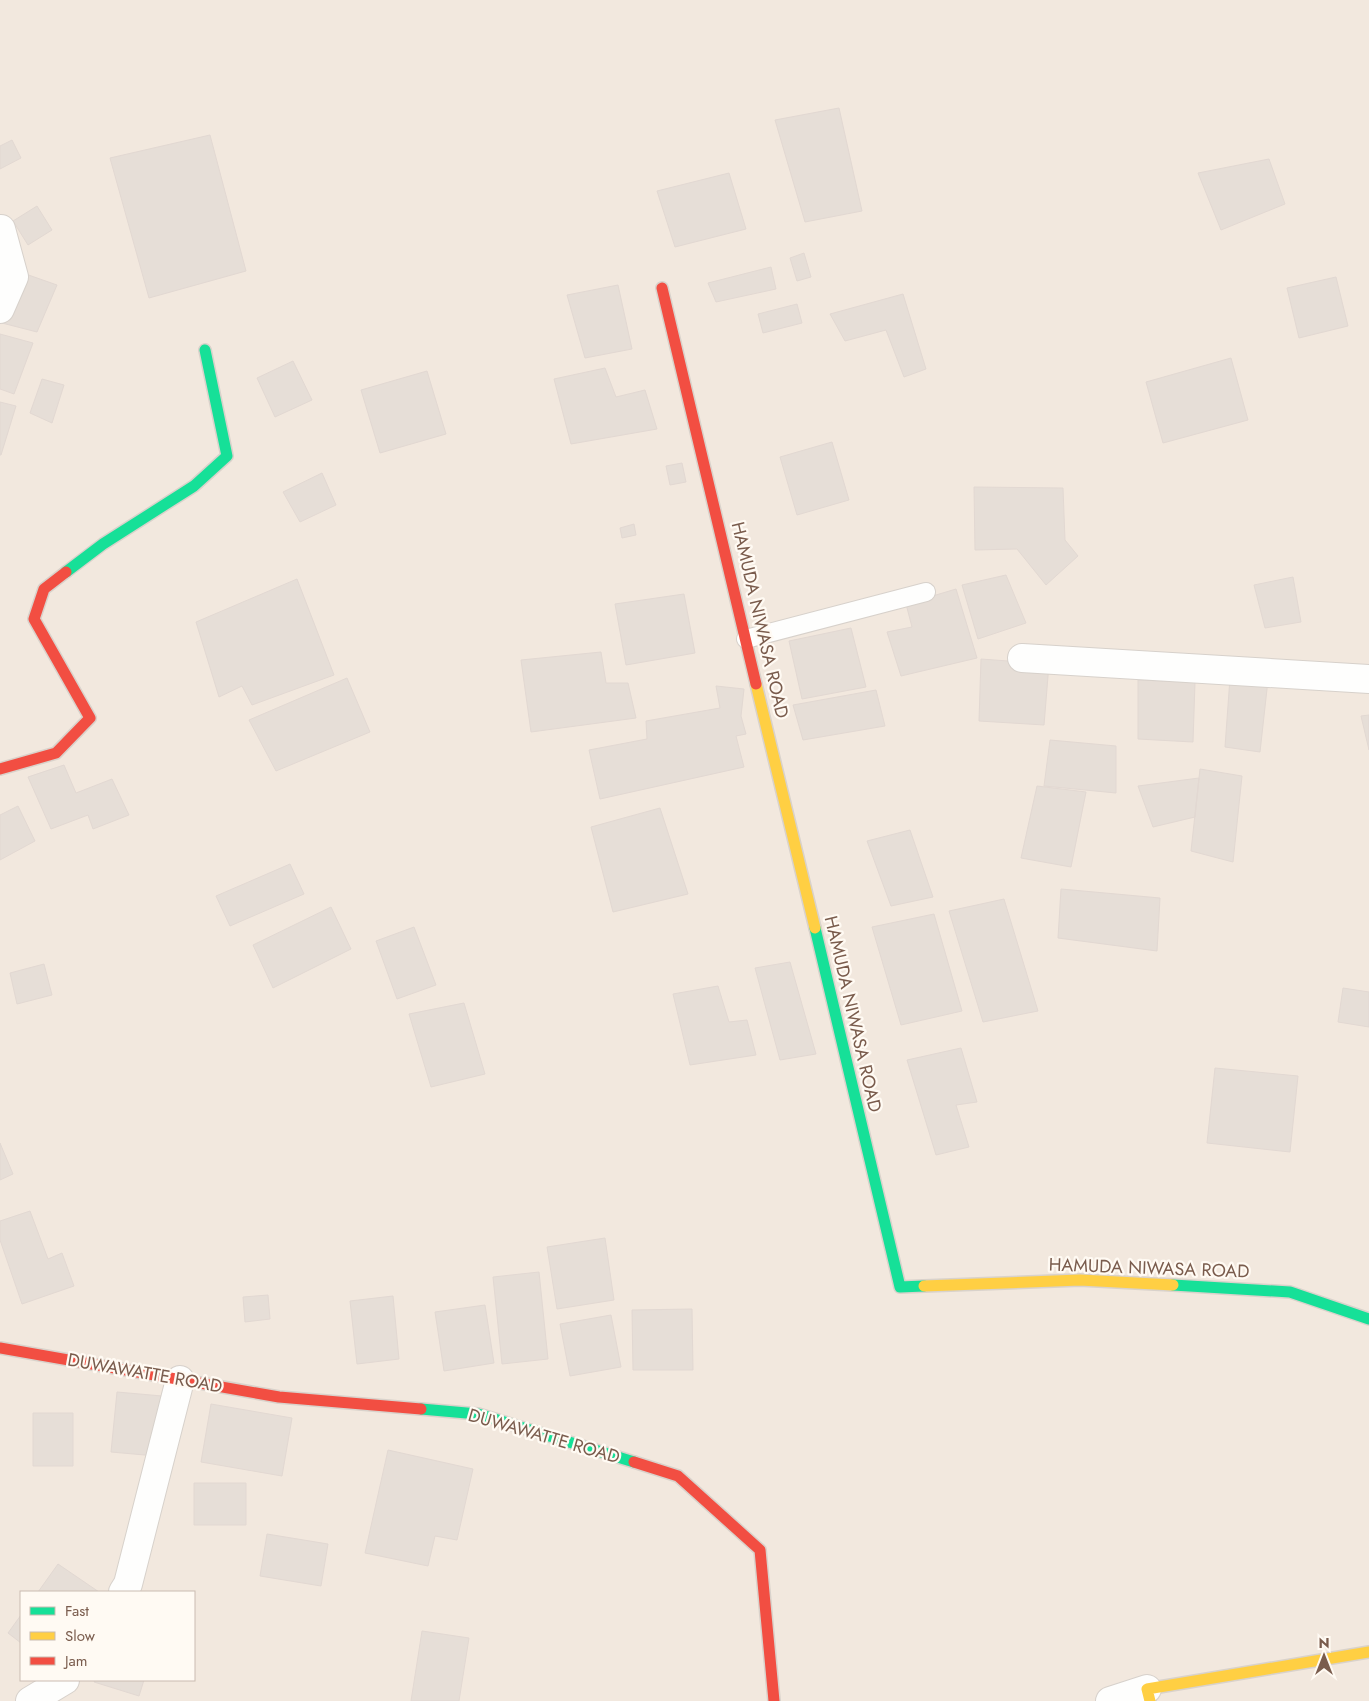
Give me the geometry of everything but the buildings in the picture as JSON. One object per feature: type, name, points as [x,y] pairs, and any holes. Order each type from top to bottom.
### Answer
[{"type":"street","points":[[0,230],[14,277],[0,309]]},
{"type":"street","name":"HAMUDA NIWASA ROAD","points":[[662,288],[900,1287],[1080,1280],[1290,1292],[1369,1319]]},
{"type":"street","points":[[0,769],[56,753],[90,718],[34,619],[44,589],[103,544],[194,486],[227,456],[205,350]]},
{"type":"street","points":[[1022,658],[1369,679]]},
{"type":"street","name":"DUWAWATTE ROAD","points":[[0,1348],[279,1397],[478,1414],[678,1476],[760,1550],[774,1701]]},
{"type":"street","points":[[123,1591],[128,1584],[180,1380]]},
{"type":"street","points":[[1110,1701],[1369,1652]]},
{"type":"street","points":[[30,1701],[63,1681]]},
{"type":"lane","points":[[746,639],[926,592]]},
{"type":"shaded area","points":[[0,0],[1369,0],[1369,1701],[0,1701]]},
{"type":"traffic: fast","points":[[66,572],[103,544],[194,486],[227,456],[205,350]]},
{"type":"traffic: fast","points":[[815,928],[900,1287],[924,1286]]},
{"type":"traffic: fast","points":[[1173,1285],[1290,1292],[1369,1319]]},
{"type":"traffic: fast","points":[[421,1409],[478,1414],[634,1462]]},
{"type":"traffic: slow","points":[[756,684],[815,928]]},
{"type":"traffic: slow","points":[[924,1286],[1080,1280],[1173,1285]]},
{"type":"traffic: slow","points":[[1150,1701],[1147,1689],[1369,1652]]},
{"type":"traffic: jam","points":[[662,288],[756,684]]},
{"type":"traffic: jam","points":[[0,769],[56,753],[90,718],[34,619],[44,589],[66,572]]},
{"type":"traffic: jam","points":[[0,1348],[279,1397],[421,1409]]},
{"type":"traffic: jam","points":[[634,1462],[678,1476],[760,1550],[774,1701]]}]
